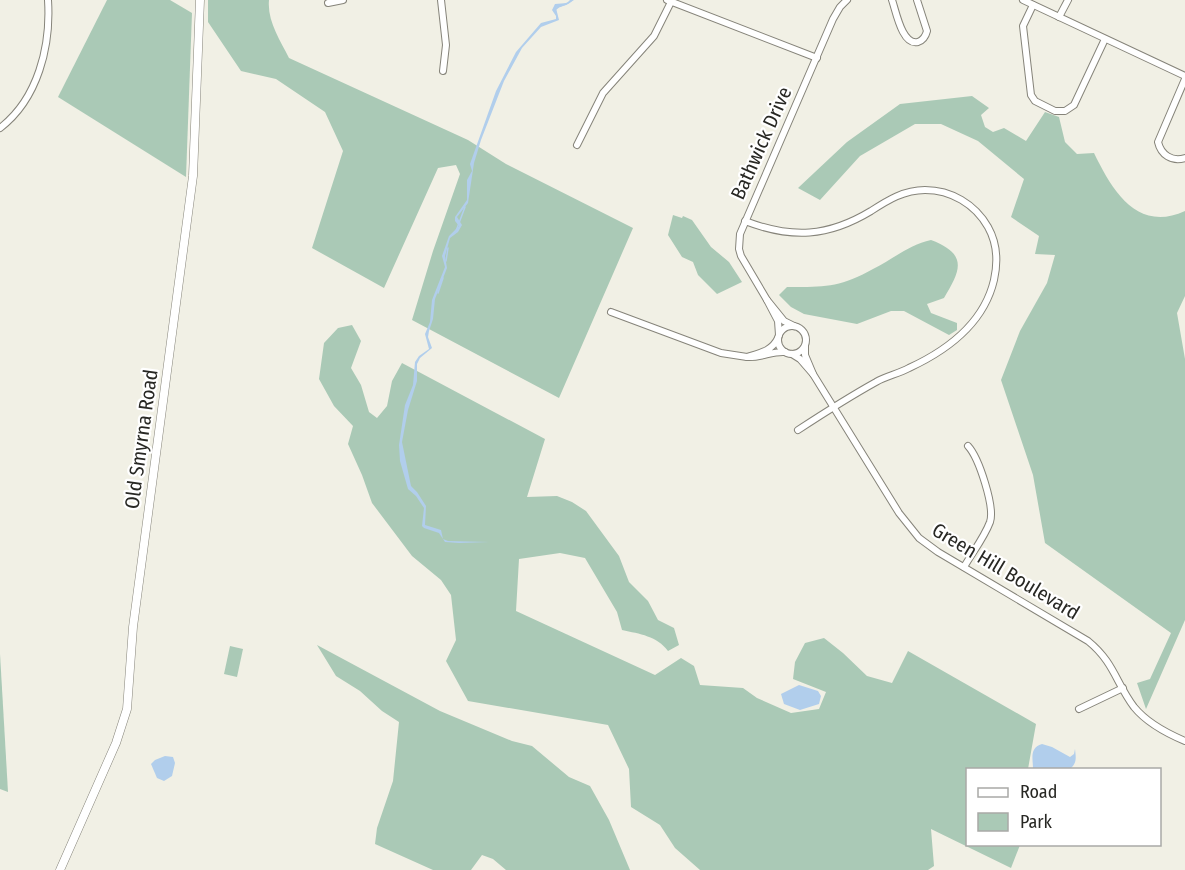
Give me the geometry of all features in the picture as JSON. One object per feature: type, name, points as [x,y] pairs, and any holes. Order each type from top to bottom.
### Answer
[{"type":"street","points":[[0,128],[22,105],[37,77],[47,34],[48,0]]},
{"type":"street","name":"Old Smyrna Road","points":[[60,870],[116,743],[128,705],[133,627],[193,176],[200,0]]},
{"type":"street","points":[[328,3],[343,0]]},
{"type":"street","points":[[441,0],[446,45],[443,71]]},
{"type":"street","points":[[577,145],[600,98],[613,80],[654,36],[670,0],[817,58]]},
{"type":"street","name":"Bathwick Drive","points":[[779,336],[778,321],[740,252],[739,238],[836,13],[847,0]]},
{"type":"street","points":[[892,0],[905,37],[916,42],[922,40],[927,31],[917,0]]},
{"type":"street","points":[[1023,0],[1185,77],[1158,142],[1162,152],[1168,157],[1185,158]]},
{"type":"street","points":[[1059,17],[1068,0]]},
{"type":"street","points":[[1033,5],[1023,26],[1029,88],[1034,99],[1052,110],[1065,111],[1074,105],[1105,39]]},
{"type":"street","points":[[745,221],[784,233],[820,232],[850,223],[898,195],[927,190],[943,192],[964,201],[980,215],[990,231],[997,257],[994,281],[985,305],[968,329],[950,345],[916,365],[880,380],[798,430]]},
{"type":"street","name":"Bathwick Drive","points":[[767,300],[784,322],[794,327]]},
{"type":"street","points":[[611,312],[728,355],[747,357],[799,351],[805,342],[803,332],[794,327],[785,328],[774,345],[767,351],[747,357]]},
{"type":"street","points":[[779,336],[780,347],[788,353]]},
{"type":"street","points":[[681,347],[684,339]]},
{"type":"street","name":"Green Hill Boulevard","points":[[805,342],[805,355],[813,374]]},
{"type":"street","name":"Green Hill Boulevard","points":[[788,353],[800,359],[813,374],[909,528],[927,545],[1088,641],[1109,661],[1133,706],[1148,721],[1185,741]]},
{"type":"street","points":[[964,567],[988,527],[991,513],[977,458],[968,446]]},
{"type":"street","points":[[1079,709],[1123,688]]},
{"type":"green space","points":[[107,0],[170,0],[192,13],[186,177],[58,97]]},
{"type":"green space","points":[[208,0],[269,0],[272,23],[289,58],[468,140],[506,164],[633,228],[559,398],[412,320],[460,174],[456,165],[438,168],[384,288],[312,248],[343,151],[325,112],[276,79],[241,71],[208,22]]},
{"type":"green space","points":[[972,96],[989,108],[981,115],[985,127],[993,132],[1004,128],[1026,141],[1045,112],[1059,117],[1065,142],[1077,154],[1094,153],[1109,181],[1128,204],[1140,212],[1153,216],[1168,216],[1185,211],[1185,296],[1177,313],[1185,359],[1185,620],[1146,709],[1137,683],[1150,679],[1171,633],[1045,543],[1033,475],[1001,380],[1020,331],[1047,283],[1055,255],[1035,254],[1039,236],[1011,217],[1024,179],[978,141],[941,124],[915,124],[860,156],[820,200],[798,188],[847,142],[900,104]]},
{"type":"green space","points":[[673,215],[692,220],[711,247],[729,262],[742,282],[717,294],[698,275],[693,262],[682,257],[668,235]]},
{"type":"green space","points":[[931,240],[951,251],[958,264],[954,279],[944,298],[927,304],[931,313],[957,323],[957,330],[949,335],[904,311],[891,311],[857,324],[804,314],[791,307],[779,295],[787,287],[831,285],[850,280],[908,249]]},
{"type":"green space","points":[[352,325],[361,341],[351,368],[361,385],[369,412],[377,418],[387,406],[392,381],[402,363],[545,439],[527,497],[557,496],[586,511],[619,556],[629,582],[648,601],[658,620],[674,628],[679,645],[668,651],[653,639],[622,630],[617,612],[585,558],[560,553],[519,559],[516,611],[655,675],[681,658],[694,666],[700,685],[743,688],[757,698],[791,713],[819,709],[826,692],[793,679],[795,662],[805,643],[824,638],[867,676],[892,683],[908,651],[1036,724],[1028,768],[966,768],[966,846],[1020,846],[1011,868],[931,829],[934,866],[928,870],[700,870],[675,848],[660,825],[631,807],[629,769],[608,725],[468,701],[446,661],[456,640],[451,595],[441,580],[412,556],[372,503],[348,444],[353,426],[334,406],[319,379],[324,343],[338,328]]},
{"type":"green space","points":[[317,645],[440,711],[512,741],[532,746],[569,777],[590,786],[609,820],[630,870],[506,870],[493,859],[482,855],[471,870],[433,870],[375,844],[377,828],[393,781],[399,722],[382,711],[360,691],[336,676]]},
{"type":"green space","points":[[230,646],[243,649],[237,677],[224,674]]},
{"type":"green space","points":[[0,654],[8,792],[0,789]]},
{"type":"water","points":[[574,0],[556,8],[559,20],[541,27],[522,48],[504,81],[474,163],[468,203],[457,217],[462,225],[458,232],[450,238],[445,256],[447,268],[435,299],[428,337],[432,348],[420,358],[417,364],[417,381],[408,410],[402,442],[411,486],[426,506],[425,525],[441,530],[443,539],[439,533],[422,526],[424,508],[408,489],[400,461],[399,445],[405,405],[413,385],[415,362],[429,349],[425,334],[430,322],[432,300],[445,267],[442,256],[449,236],[459,226],[455,217],[467,200],[467,180],[472,171],[470,164],[496,91],[516,52],[541,23],[556,19],[552,10],[555,4]]},
{"type":"water","points":[[443,539],[489,542],[459,543],[445,542]]},
{"type":"water","points":[[799,685],[818,691],[821,696],[819,704],[800,710],[784,704],[781,694]]},
{"type":"water","points":[[1042,744],[1052,747],[1070,757],[1074,754],[1075,749],[1074,765],[1071,768],[1033,768],[1033,751]]},
{"type":"water","points":[[165,756],[173,757],[175,763],[172,776],[164,781],[157,778],[151,764]]},
{"type":"waterway","points":[[556,9],[572,0]]},
{"type":"waterway","points":[[456,231],[465,207]]},
{"type":"waterway","points":[[446,261],[448,248]]},
{"type":"waterway","points":[[438,293],[443,278]]}]
